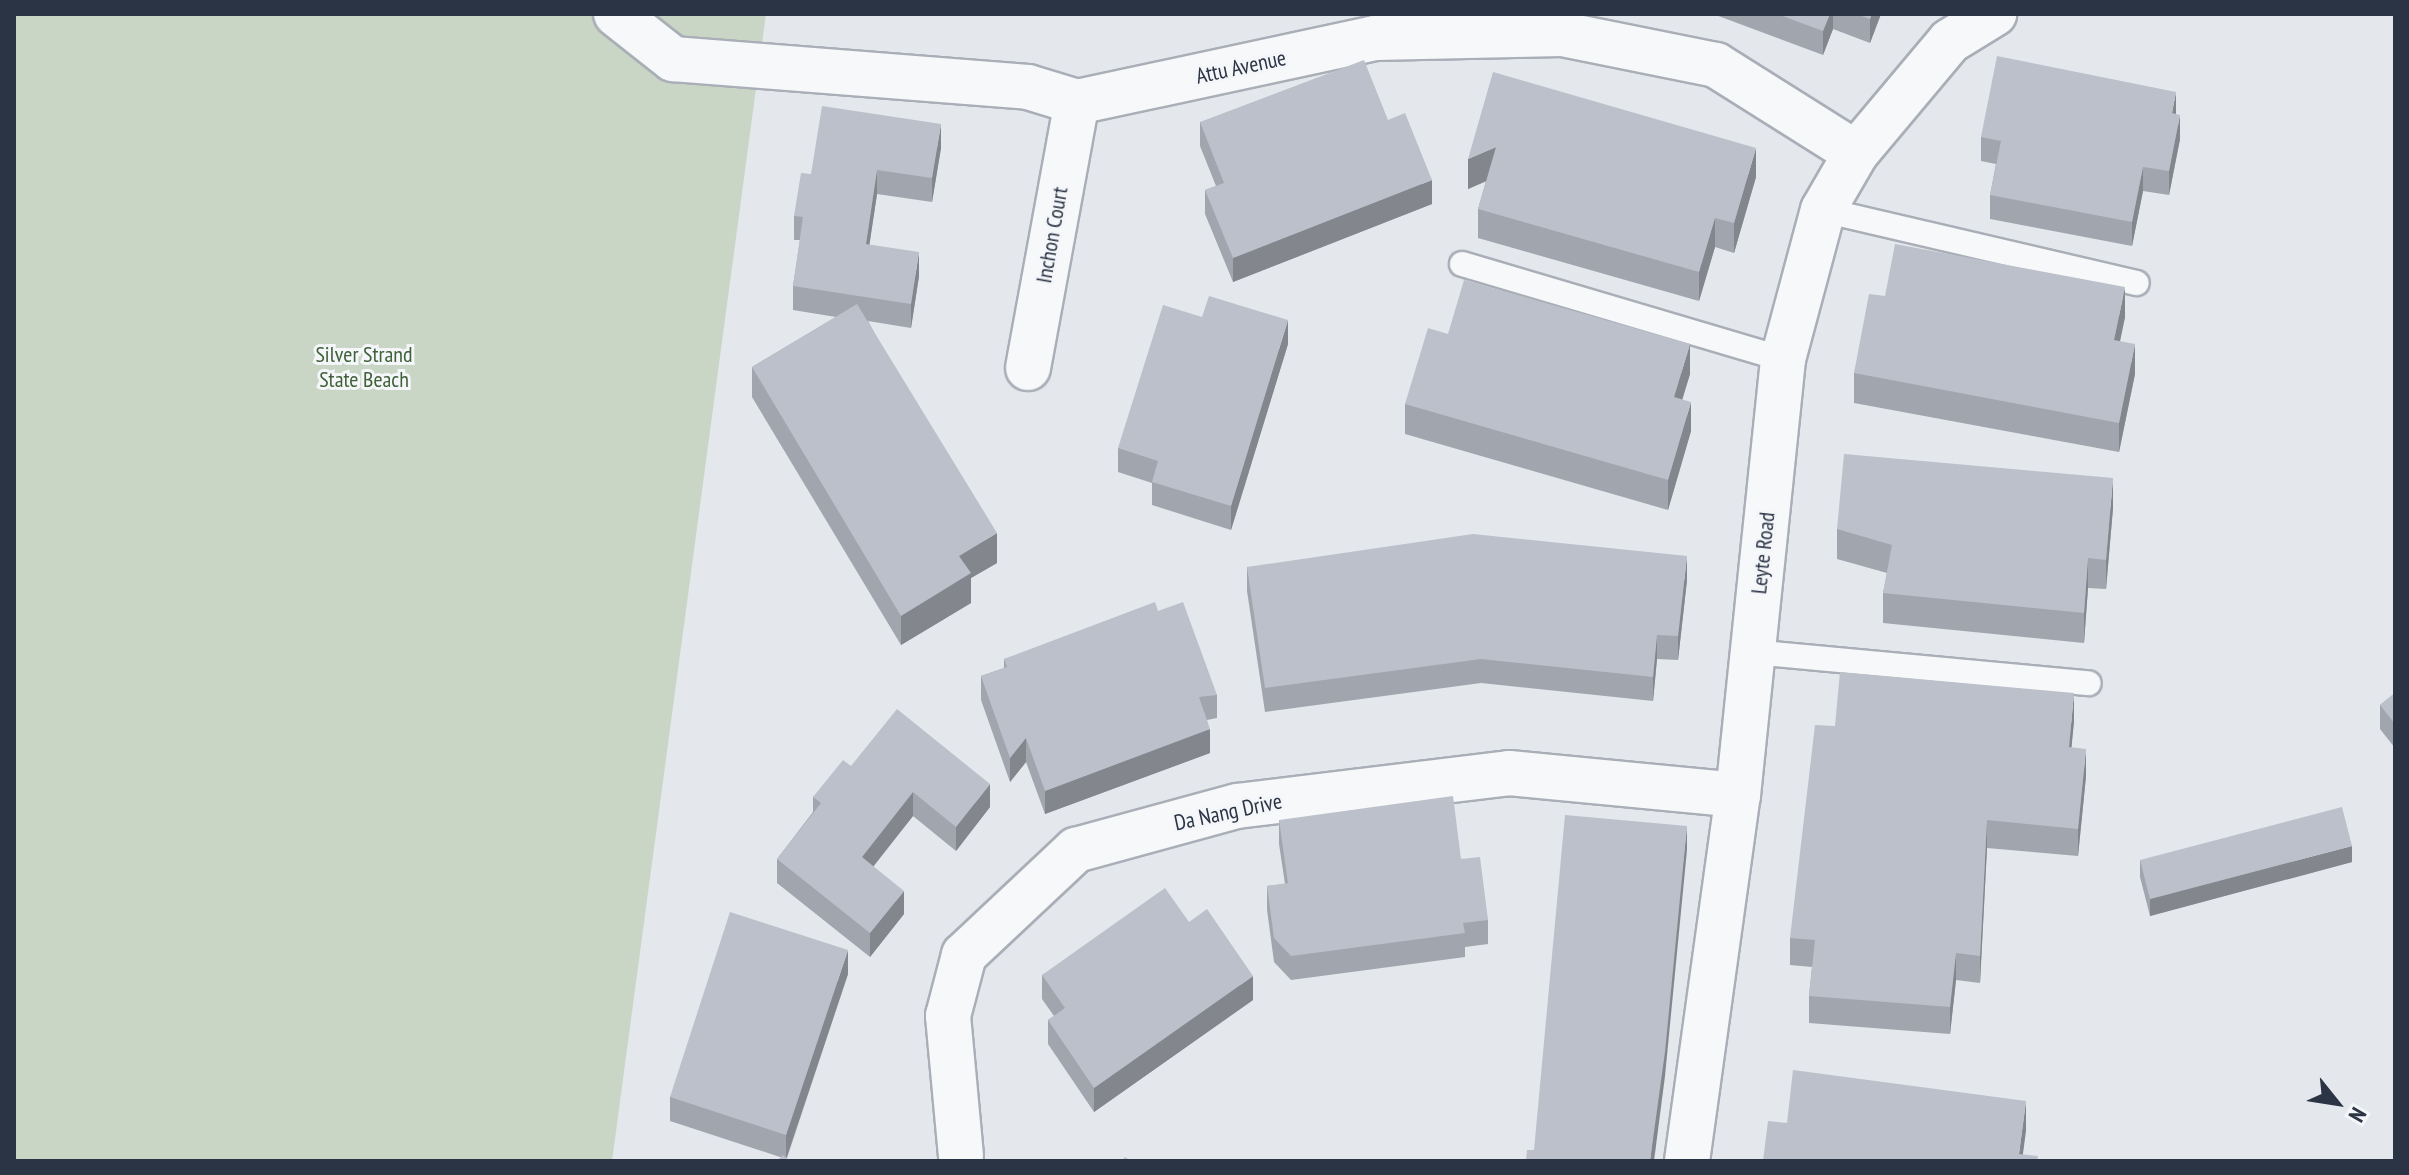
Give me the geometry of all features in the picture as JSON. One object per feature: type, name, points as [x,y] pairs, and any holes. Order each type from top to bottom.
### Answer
[{"type":"street","name":"Attu Avenue","points":[[616,14],[673,59],[1028,87],[1077,102],[1375,38],[1562,34],[1716,65],[1856,153]]},
{"type":"street","name":"Leyte Road","points":[[1687,1161],[1738,795],[1783,359],[1823,210],[1856,153],[1950,41],[1994,14]]},
{"type":"street","name":"Inchon Court","points":[[1028,368],[1077,102]]},
{"type":"street","name":"Da Nang Drive","points":[[961,1156],[948,1016],[964,955],[1076,850],[1237,806],[1509,773],[1738,795]]},
{"type":"lane","points":[[1823,210],[2137,283]]},
{"type":"lane","points":[[1462,264],[1783,359]]},
{"type":"lane","points":[[1752,652],[2089,683]]},
{"type":"green space","name":"Silver Strand State Beach","points":[[14,14],[766,14],[612,1161],[14,1161]]},
{"type":"building","points":[[1777,14],[1830,14],[1823,31]]},
{"type":"building","points":[[1997,56],[2176,92],[2172,113],[2180,115],[2169,171],[2143,167],[2132,222],[1990,195],[2001,141],[1981,137]]},
{"type":"building","points":[[1364,60],[1388,120],[1405,113],[1432,180],[1233,258],[1205,190],[1224,183],[1200,122]]},
{"type":"building","points":[[1493,72],[1756,148],[1734,223],[1715,218],[1699,272],[1478,209],[1496,147],[1468,159]]},
{"type":"building","points":[[822,106],[941,124],[932,178],[877,170],[866,244],[919,252],[911,304],[793,286],[803,217],[794,216],[801,173],[811,174]]},
{"type":"building","points":[[1895,244],[2125,287],[2114,340],[2135,344],[2119,423],[1854,373],[1869,294],[1885,296]]},
{"type":"building","points":[[1464,280],[1690,344],[1674,397],[1691,402],[1668,480],[1405,404],[1428,328],[1448,334]]},
{"type":"building","points":[[1209,296],[1288,320],[1231,506],[1152,482],[1158,461],[1118,448],[1163,305],[1202,317]]},
{"type":"building","points":[[857,304],[997,533],[959,556],[971,573],[901,616],[752,367]]},
{"type":"building","points":[[1844,454],[2113,478],[2106,560],[2088,558],[2084,613],[1883,593],[1892,545],[1837,529]]},
{"type":"building","points":[[1473,534],[1687,556],[1678,636],[1657,635],[1653,677],[1481,659],[1265,688],[1247,567]]},
{"type":"building","points":[[1155,602],[1158,611],[1183,602],[1217,695],[1199,697],[1210,729],[1045,791],[1026,738],[1010,758],[981,676],[1007,667],[1004,659]]},
{"type":"building","points":[[1840,672],[2074,693],[2069,747],[2086,749],[2078,829],[1987,820],[1980,956],[1956,953],[1950,1007],[1809,996],[1815,940],[1790,938],[1815,725],[1835,726]]},
{"type":"building","points":[[2395,693],[2395,724],[2380,705]]},
{"type":"building","points":[[897,709],[990,784],[956,827],[913,792],[862,857],[904,891],[870,933],[777,859],[821,803],[813,797],[843,760],[851,766]]},
{"type":"building","points":[[1453,796],[1461,859],[1480,857],[1488,920],[1463,923],[1465,933],[1291,956],[1274,938],[1267,886],[1288,883],[1279,820]]},
{"type":"building","points":[[2342,807],[2352,846],[2150,899],[2140,860]]},
{"type":"building","points":[[1565,815],[1687,826],[1665,1052],[1650,1161],[1526,1161],[1527,1150],[1534,1150]]},
{"type":"building","points":[[1165,888],[1189,922],[1207,909],[1253,976],[1094,1088],[1048,1020],[1065,1008],[1042,975]]},
{"type":"building","points":[[730,912],[848,950],[786,1135],[670,1097]]},
{"type":"building","points":[[1793,1070],[2026,1101],[2019,1154],[2038,1156],[2037,1161],[1763,1161],[1768,1121],[1787,1123]]}]
